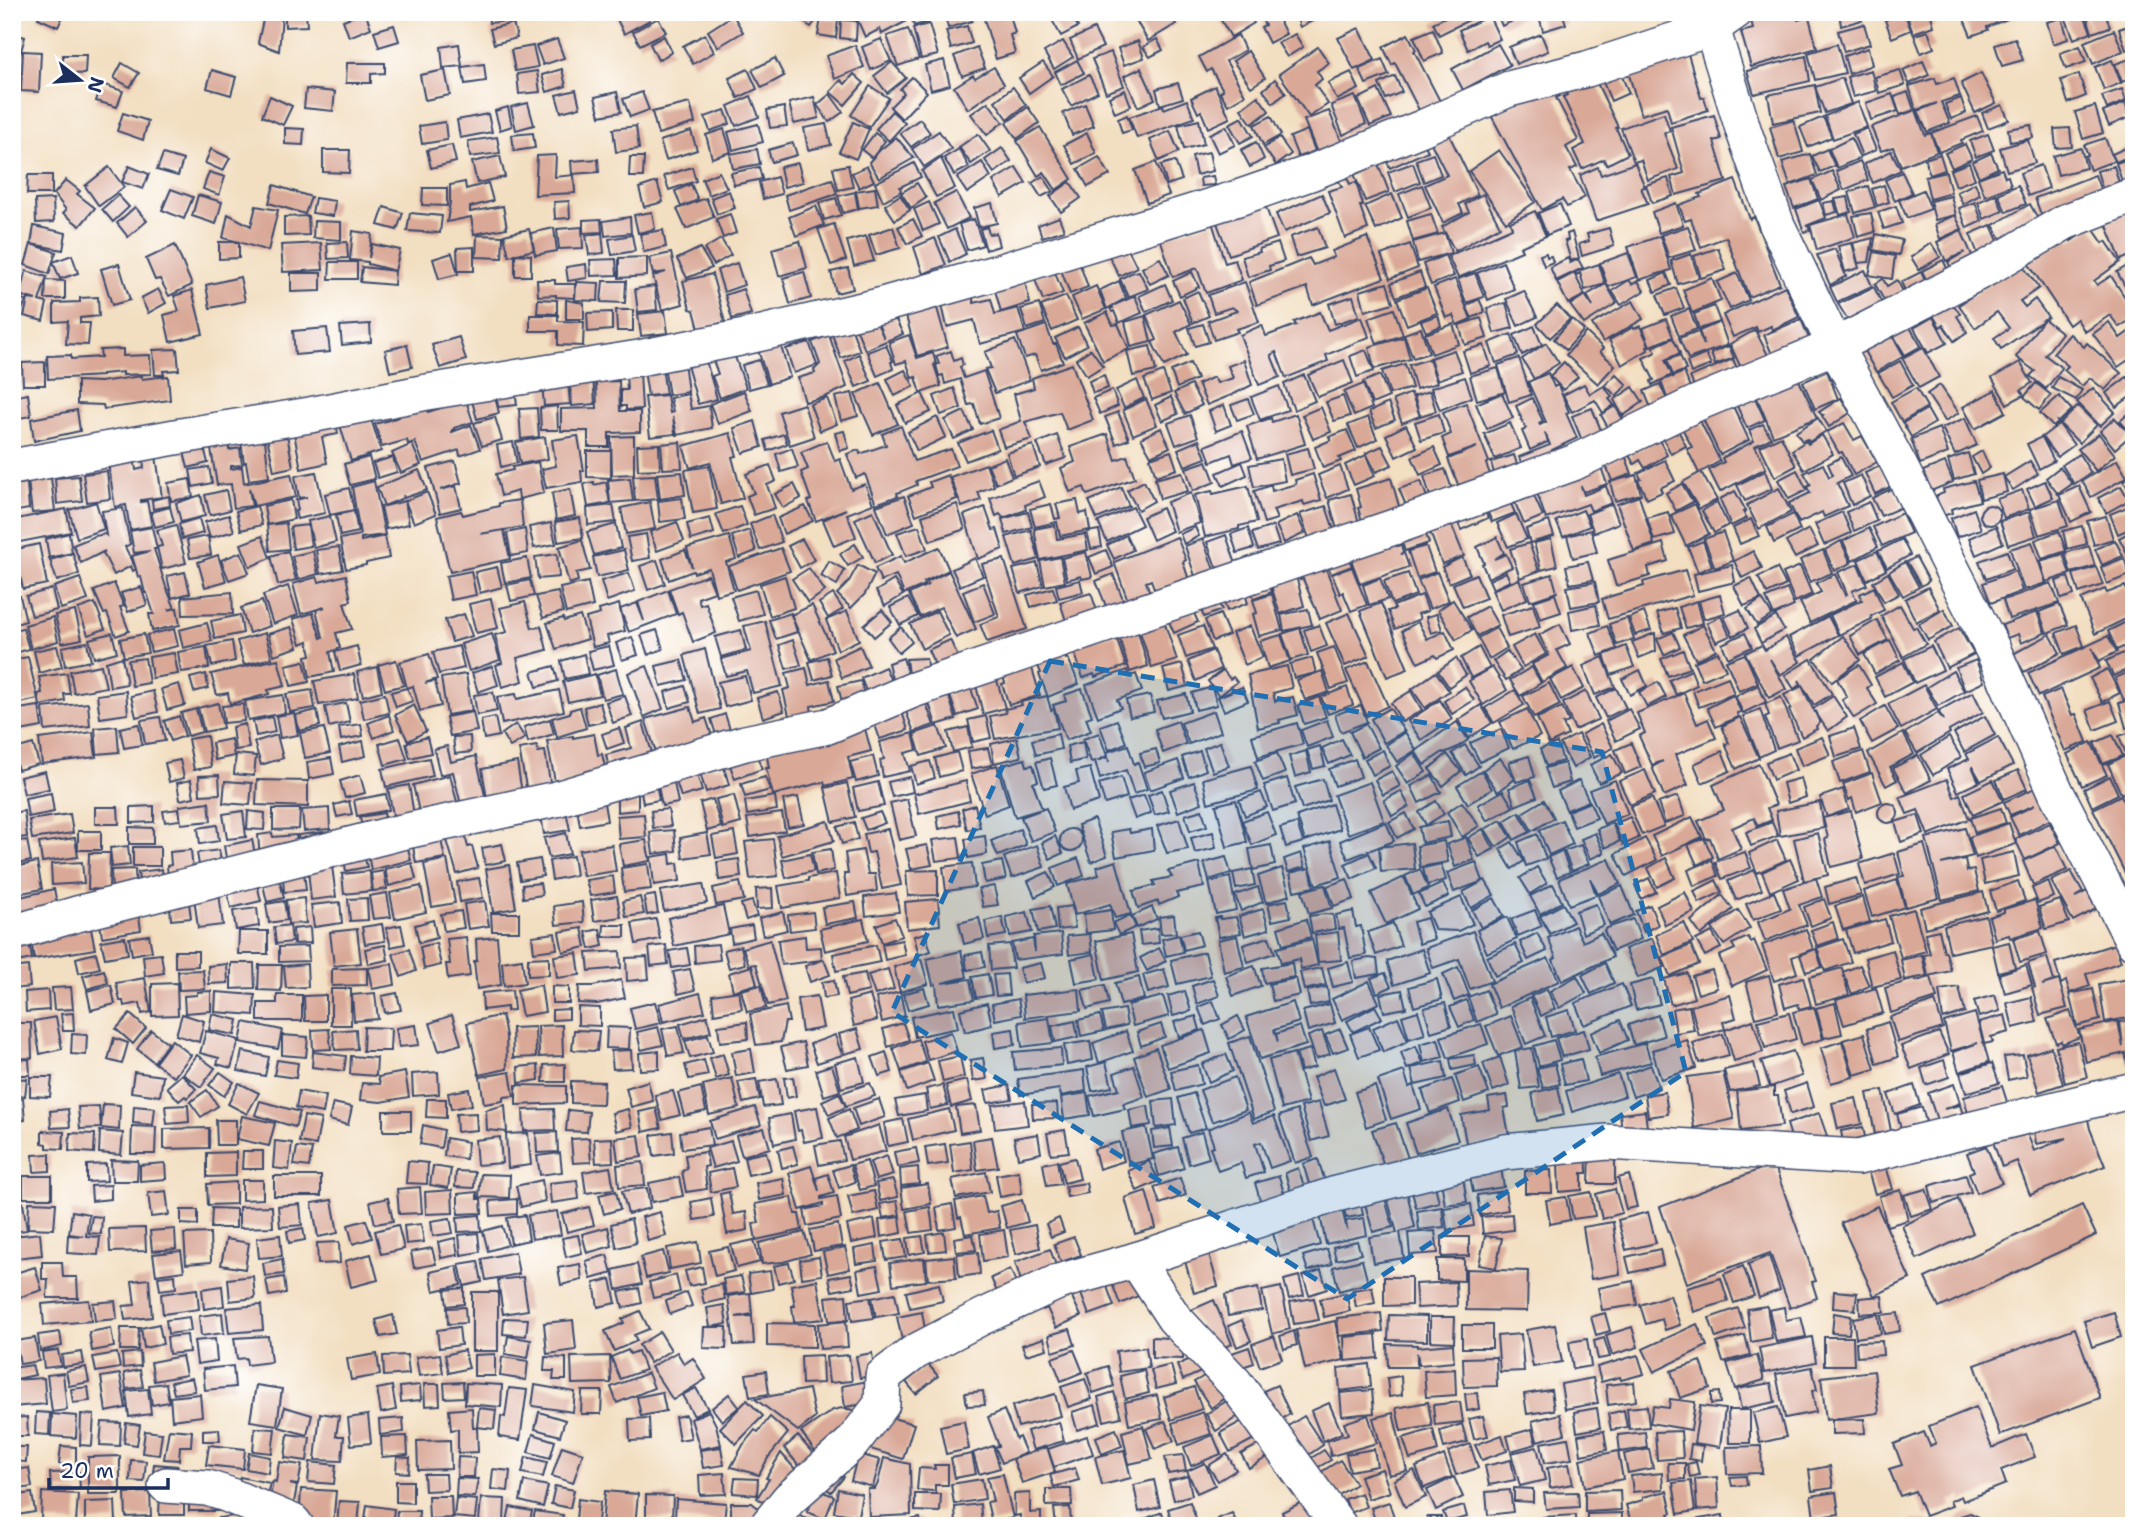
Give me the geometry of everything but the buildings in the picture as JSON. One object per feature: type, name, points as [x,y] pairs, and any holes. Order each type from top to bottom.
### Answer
[{"type":"street","points":[[12,467],[427,392],[639,358],[875,307],[1241,197],[1335,163],[1509,89],[1587,69],[1718,17],[1744,132],[1777,225],[1835,346],[1993,650],[2056,792],[2134,943]]},
{"type":"street","points":[[12,933],[397,833],[556,799],[745,743],[828,726],[913,690],[1573,463],[1695,404],[1835,346],[1987,268],[2065,222],[2134,195]]},
{"type":"street","points":[[767,1526],[789,1499],[852,1443],[882,1404],[883,1376],[915,1352],[1058,1282],[1136,1260],[1336,1194],[1505,1152],[1607,1142],[1858,1157],[2134,1090]]},
{"type":"street","points":[[1136,1260],[1174,1318],[1235,1383],[1339,1526]]},
{"type":"street","points":[[166,1485],[206,1488],[226,1494],[293,1522],[296,1526]]},
{"type":"highlighted area","points":[[1050,661],[1602,752],[1686,1072],[1347,1299],[892,1012]]}]
